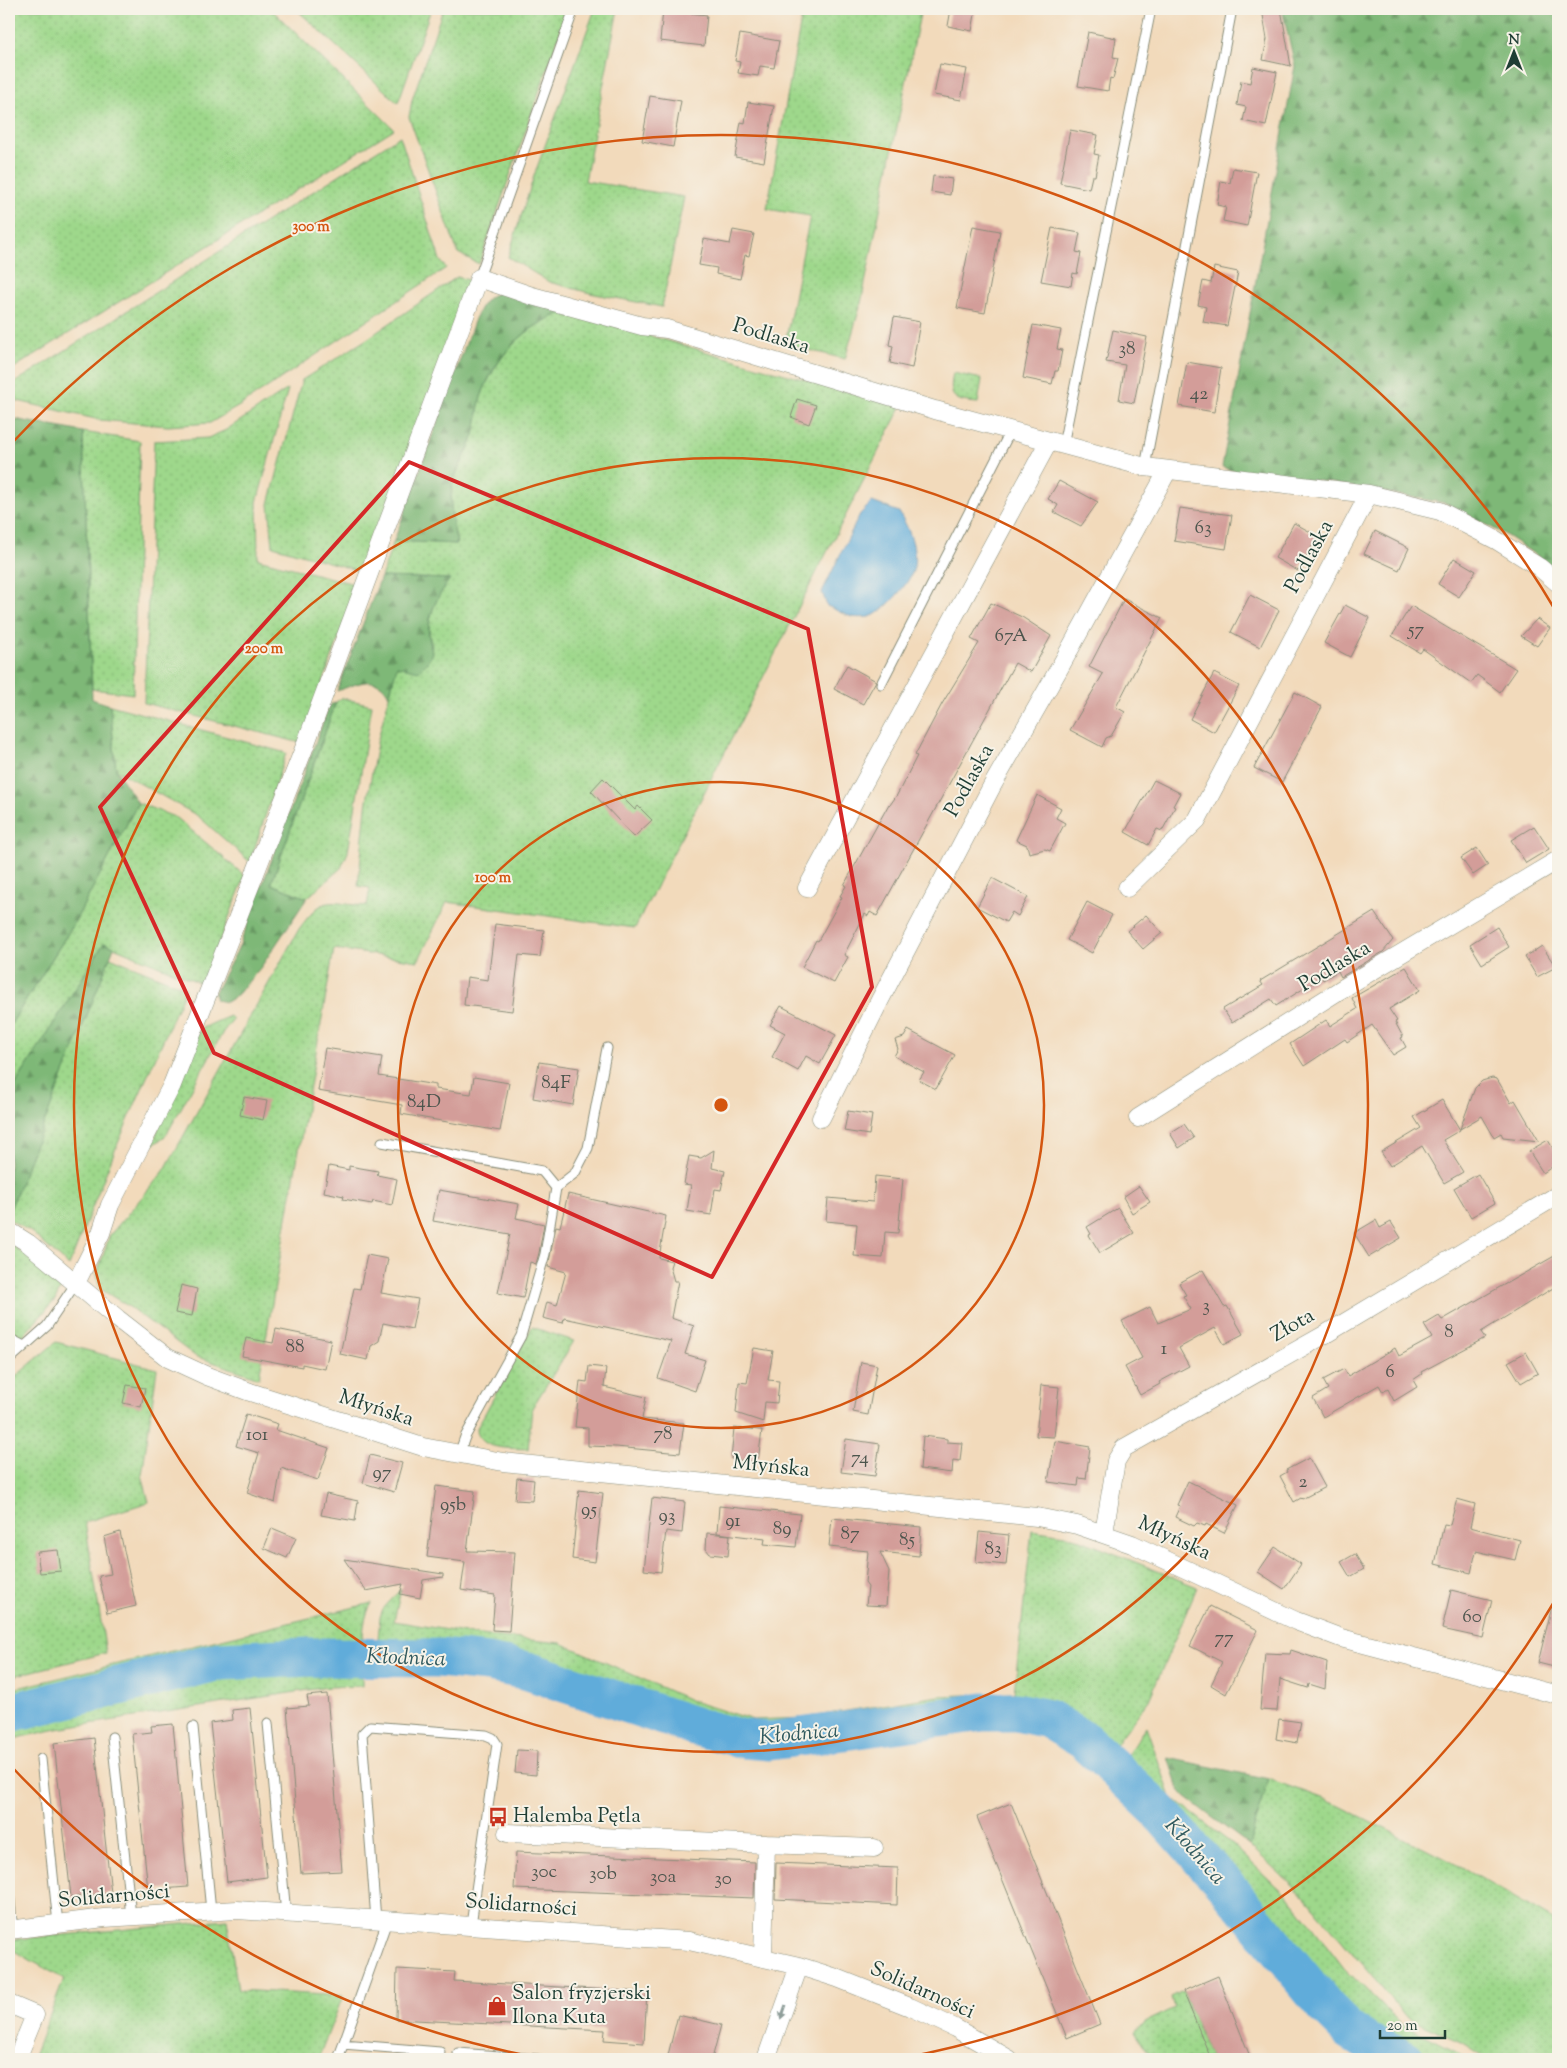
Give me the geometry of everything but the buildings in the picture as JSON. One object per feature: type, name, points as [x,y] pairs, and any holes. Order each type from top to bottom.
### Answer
[{"type":"street","name":"Podlaska","points":[[479,278],[532,296],[642,326],[667,329],[935,410],[1145,467],[1369,494],[1440,511],[1496,540],[1539,567],[1558,583]]},
{"type":"street","points":[[76,1282],[101,1233],[110,1205],[172,1085],[303,751],[479,278]]},
{"type":"street","points":[[807,888],[1056,443]]},
{"type":"street","name":"Podlaska","points":[[821,1118],[880,1000],[992,786],[1060,667],[1168,470]]},
{"type":"street","name":"Podlaska","points":[[1127,888],[1197,820],[1369,494]]},
{"type":"street","name":"Podlaska","points":[[1138,1118],[1340,990],[1558,860]]},
{"type":"street","name":"Złota","points":[[1104,1533],[1116,1461],[1124,1448],[1324,1335],[1558,1194]]},
{"type":"street","name":"Młyńska","points":[[9,1231],[28,1243],[151,1346],[168,1358],[207,1376],[423,1447],[503,1462],[1037,1517],[1077,1525],[1132,1544],[1296,1621],[1341,1638],[1558,1695]]},
{"type":"street","points":[[506,1833],[874,1848]]},
{"type":"street","points":[[763,1957],[766,1844]]},
{"type":"street","name":"Solidarności","points":[[11,1930],[131,1916],[237,1910],[689,1940],[799,1966],[837,1978],[910,2007],[954,2028],[1009,2059]]},
{"type":"street","points":[[766,2059],[799,1966]]},
{"type":"street","points":[[9,2004],[35,2015],[17,2059]]},
{"type":"lane","points":[[479,278],[574,9]]},
{"type":"lane","points":[[1056,443],[1150,9]]},
{"type":"lane","points":[[1145,467],[1232,9]]},
{"type":"lane","points":[[881,684],[1011,430]]},
{"type":"lane","points":[[459,1454],[465,1437],[521,1336],[545,1254],[556,1188],[575,1173],[588,1148],[607,1048]]},
{"type":"lane","points":[[382,1142],[542,1171],[556,1188]]},
{"type":"lane","points":[[9,1360],[47,1326],[76,1282]]},
{"type":"lane","points":[[9,1338],[24,1346]]},
{"type":"lane","points":[[268,1723],[286,1914]]},
{"type":"lane","points":[[338,2059],[381,1921],[362,1734],[370,1726],[486,1736],[493,1738],[497,1744],[471,1925]]},
{"type":"lane","points":[[193,1727],[211,1911]]},
{"type":"lane","points":[[112,1736],[131,1916]]},
{"type":"lane","points":[[42,1759],[58,1924]]},
{"type":"lane","points":[[9,1892],[11,1930]]},
{"type":"lane","points":[[343,2044],[440,2052],[439,2059]]},
{"type":"lane","points":[[458,2053],[538,2059]]},
{"type":"highlighted area","points":[[409,462],[808,629],[872,987],[712,1277],[214,1053],[100,807]]},
{"type":"green space","points":[[9,9],[271,9],[394,129],[9,371]]},
{"type":"green space","points":[[296,9],[431,9],[398,103]]},
{"type":"green space","points":[[443,9],[568,9],[479,264],[458,253],[409,117],[412,100]]},
{"type":"green space","points":[[595,9],[618,9],[585,181],[684,197],[662,307],[590,293],[549,282],[508,257],[535,173]]},
{"type":"green space","points":[[803,9],[921,9],[861,303],[845,359],[785,344],[810,216],[767,209]]},
{"type":"green space","points":[[1282,9],[1558,9],[1558,567],[1554,567],[1504,534],[1446,503],[1320,481],[1239,473],[1222,467],[1295,66]]},
{"type":"green space","points":[[400,136],[440,260],[446,268],[241,405],[210,423],[168,426],[100,420],[9,399],[11,385]]},
{"type":"green space","points":[[457,277],[473,281],[363,572],[273,546],[269,504],[302,380],[364,341]]},
{"type":"green space","points":[[499,293],[566,312],[551,317],[537,325],[513,344],[494,369],[487,383],[480,402],[474,435],[452,487],[451,508],[457,544],[394,541],[475,319],[481,306],[487,299]]},
{"type":"green space","points":[[566,312],[901,407],[635,928],[447,902],[418,961],[334,949],[259,1378],[195,1356],[131,1308],[99,1288],[97,1274],[110,1235],[164,1171],[299,929],[308,917],[322,905],[335,903],[367,906],[370,888],[358,886],[366,807],[377,743],[397,666],[432,647],[429,629],[432,612],[439,595],[449,579],[381,577],[394,541],[457,544],[451,508],[452,487],[456,474],[472,441],[481,397],[487,383],[494,369],[513,344],[537,325],[551,317]]},
{"type":"green space","points":[[953,373],[982,379],[978,403],[963,401],[955,397],[951,388]]},
{"type":"green space","points":[[288,389],[257,502],[258,559],[358,585],[301,743],[144,703],[154,441],[208,438],[226,430]]},
{"type":"green space","points":[[9,418],[83,432],[92,699],[110,705],[116,770],[138,803],[72,927],[9,1027]]},
{"type":"green space","points":[[83,432],[140,441],[133,694],[92,689]]},
{"type":"green space","points":[[381,577],[450,579],[436,601],[430,619],[429,633],[432,649],[430,658],[419,671],[397,666],[389,696],[379,684],[373,682],[359,683],[337,691]]},
{"type":"green space","points":[[342,698],[372,705],[348,852],[341,868],[307,898],[271,884],[336,702]]},
{"type":"green space","points":[[336,702],[271,884],[307,898],[261,967],[237,995],[226,1002],[216,1000],[214,994],[239,947],[328,709],[330,705]]},
{"type":"green space","points":[[110,705],[286,753],[250,862],[198,816],[116,770]]},
{"type":"green space","points":[[138,803],[177,818],[245,876],[203,984],[104,943],[9,1095],[9,1027],[72,927]]},
{"type":"green space","points":[[104,943],[114,947],[9,1212],[9,1095]]},
{"type":"green space","points":[[110,957],[186,988],[115,1150],[69,1266],[31,1232],[9,1219],[9,1212]]},
{"type":"green space","points":[[230,1016],[233,1019],[223,1032],[169,1130],[164,1138],[152,1145],[196,1035],[202,1028]]},
{"type":"green space","points":[[9,1243],[58,1279],[61,1288],[55,1300],[23,1336],[15,1336],[9,1333]]},
{"type":"green space","points":[[532,1327],[574,1341],[532,1408],[528,1449],[497,1447],[483,1441],[477,1428]]},
{"type":"green space","points":[[56,1342],[157,1369],[142,1475],[149,1502],[85,1522],[106,1653],[9,1677],[9,1382]]},
{"type":"green space","points":[[1032,1530],[1071,1536],[1197,1587],[1149,1700],[1111,1753],[1086,1730],[1066,1719],[1029,1706],[1012,1704],[946,1709],[780,1732],[760,1731],[703,1721],[538,1667],[450,1654],[377,1651],[380,1617],[383,1609],[401,1589],[394,1621],[471,1634],[561,1643],[692,1701],[753,1720],[803,1718],[939,1696],[1014,1693]]},
{"type":"green space","points":[[372,1603],[365,1620],[362,1651],[224,1655],[9,1708],[9,1690]]},
{"type":"green space","points":[[362,1667],[362,1686],[328,1687],[57,1729],[9,1740],[9,1727],[215,1675],[276,1669]]},
{"type":"green space","points":[[1146,1726],[1171,1797],[1232,1844],[1296,1905],[1344,1968],[1401,2024],[1470,2059],[1421,2059],[1367,2035],[1352,2024],[1204,1851],[1123,1761]]},
{"type":"green space","points":[[1168,1758],[1269,1779],[1249,1845],[1185,1797],[1179,1790]]},
{"type":"green space","points":[[1269,1779],[1332,1802],[1465,1869],[1558,1923],[1558,2055],[1551,2059],[1488,2059],[1465,2044],[1407,2018],[1305,1897],[1249,1845]]},
{"type":"green space","points":[[227,1920],[238,1990],[343,1996],[318,2059],[33,2059],[64,1979],[9,1948],[9,1940]]},
{"type":"green space","points":[[1183,1991],[1211,2059],[1153,2059],[1135,2032],[1149,2020],[1174,2008],[1171,1997]]},
{"type":"water","points":[[872,502],[899,512],[911,538],[915,560],[914,567],[903,587],[884,608],[870,617],[852,617],[827,606],[822,592],[860,514]]},
{"type":"waterway","name":"Kłodnica","points":[[9,1713],[220,1661],[311,1657],[439,1658],[488,1663],[528,1671],[697,1727],[743,1739],[770,1741],[983,1712],[1016,1712],[1048,1719],[1085,1741],[1158,1810],[1233,1894],[1326,2007],[1348,2029],[1369,2043],[1405,2059]]},
{"type":"place","name":"Halemba Pętla","points":[[498,1817]]},
{"type":"place","name":"Salon fryzjerski Ilona Kuta","points":[[497,2006]]}]
